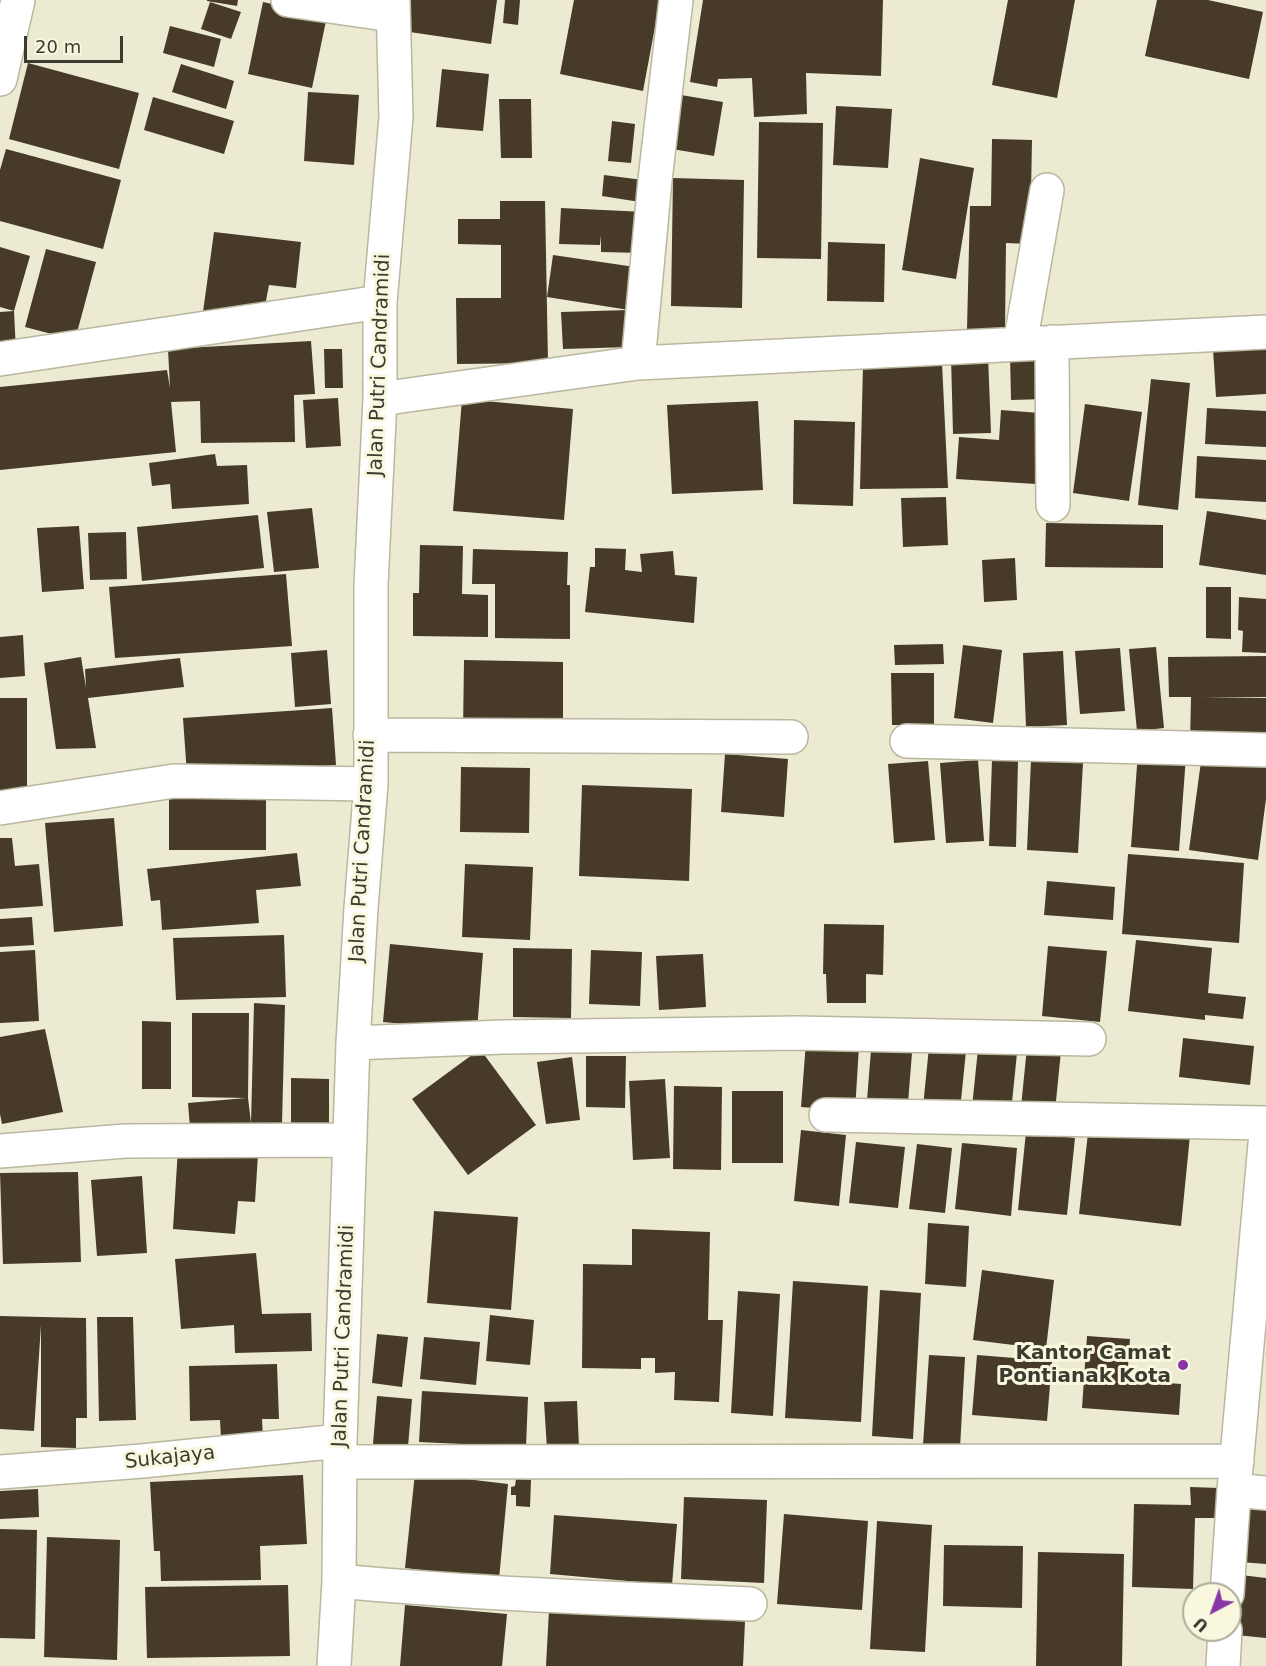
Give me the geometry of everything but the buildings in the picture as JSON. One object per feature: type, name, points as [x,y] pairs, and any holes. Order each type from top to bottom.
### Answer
[{"type":"street","points":[[0,79],[18,0]]},
{"type":"street","points":[[288,0],[393,8]]},
{"type":"street","points":[[638,363],[654,191],[676,0]]},
{"type":"street","name":"Jalan Putri Candramidi","points":[[334,1666],[339,1581],[353,1043],[371,784],[371,585],[380,399],[380,302],[396,117],[393,8]]},
{"type":"street","points":[[1020,344],[1047,190]]},
{"type":"street","points":[[0,359],[380,302]]},
{"type":"street","points":[[380,399],[638,363],[1266,332]]},
{"type":"street","points":[[1052,342],[1053,505]]},
{"type":"street","points":[[370,735],[791,737]]},
{"type":"street","points":[[907,741],[1266,750]]},
{"type":"street","points":[[0,808],[174,781],[371,784]]},
{"type":"street","points":[[353,1043],[503,1037],[797,1033],[1089,1039]]},
{"type":"street","points":[[826,1115],[1266,1123]]},
{"type":"street","points":[[1229,1582],[1246,1481],[1266,1133]]},
{"type":"street","points":[[0,1151],[125,1141],[350,1140]]},
{"type":"street","name":"Sukajaya","points":[[0,1472],[142,1461],[341,1451],[1246,1481]]},
{"type":"street","points":[[339,1581],[399,1587],[750,1604]]},
{"type":"street","points":[[1222,1666],[1224,1642]]},
{"type":"place","name":"Kantor Camat Pontianak Kota","points":[[1183,1365]]}]
